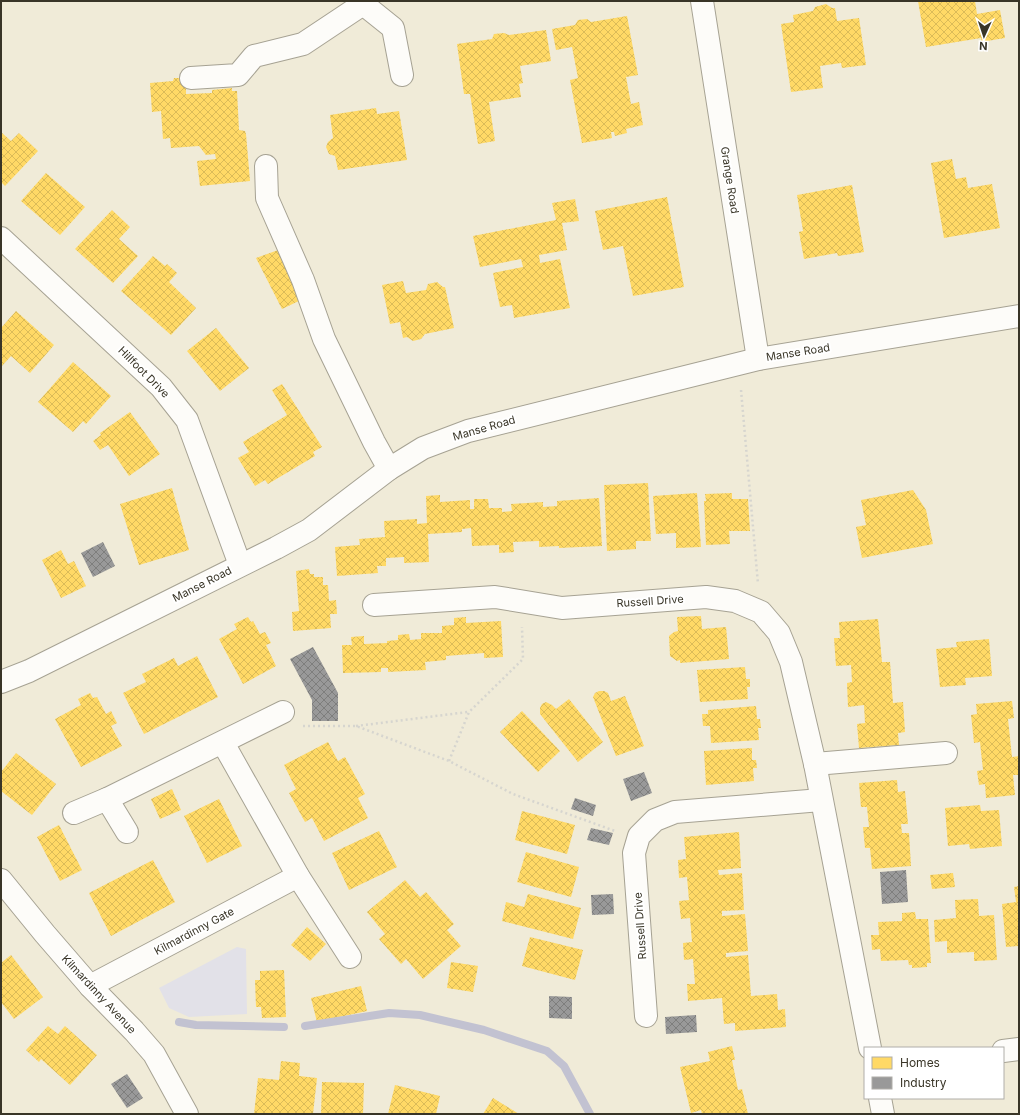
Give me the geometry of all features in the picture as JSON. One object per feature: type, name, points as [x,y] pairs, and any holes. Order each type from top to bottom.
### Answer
[{"type":"street","name":"Grange Road","points":[[702,1],[748,362]]},
{"type":"street","points":[[191,78],[238,75],[254,56],[303,44],[364,2],[393,28],[402,75]]},
{"type":"street","points":[[266,166],[267,198],[303,280],[324,339],[374,442],[389,469]]},
{"type":"street","name":"Hillfoot Drive","points":[[1,238],[161,387],[188,420],[240,565]]},
{"type":"street","name":"Manse Road","points":[[1,682],[29,671],[309,530],[389,469],[423,448],[468,431],[748,362],[1019,316]]},
{"type":"street","name":"Russell Drive","points":[[374,605],[495,597],[562,608],[706,597],[735,601],[761,612],[779,634],[791,662],[815,764],[870,1047]]},
{"type":"street","points":[[74,813],[222,743],[282,712]]},
{"type":"street","points":[[222,743],[298,876],[350,957]]},
{"type":"street","points":[[815,764],[946,753]]},
{"type":"street","points":[[107,798],[126,832]]},
{"type":"street","points":[[639,836],[655,820],[675,812],[821,800]]},
{"type":"street","name":"Russell Drive","points":[[639,836],[634,853],[646,1016]]},
{"type":"street","name":"Kilmardinny Gate","points":[[90,986],[298,876]]},
{"type":"street","name":"Kilmardinny Avenue","points":[[1,880],[90,986],[154,1054],[187,1114]]},
{"type":"street","points":[[1004,1051],[1019,1049]]},
{"type":"street","points":[[880,1099],[884,1114]]},
{"type":"path","points":[[748,362],[761,612]]},
{"type":"path","points":[[448,761],[469,712],[523,658],[522,626],[540,605]]},
{"type":"path","points":[[282,712],[295,726],[356,726],[469,712]]},
{"type":"path","points":[[356,726],[448,761],[513,794],[621,833],[639,836]]},
{"type":"shaded area","points":[[237,947],[246,949],[247,1014],[189,1017],[169,1008],[159,988]]},
{"type":"building: Homes","points":[[918,1],[975,1],[977,14],[1000,10],[1005,38],[981,42],[981,38],[926,47]]},
{"type":"building: Homes","points":[[826,4],[832,8],[835,8],[837,21],[859,18],[866,65],[842,68],[841,63],[820,66],[823,88],[791,92],[781,24],[794,22],[793,15],[813,11],[815,7]]},
{"type":"building: Homes","points":[[627,16],[638,75],[626,77],[631,104],[639,102],[643,125],[626,129],[627,133],[615,136],[614,132],[611,132],[612,138],[582,143],[570,80],[578,78],[572,47],[556,50],[552,29],[575,25],[578,20],[587,19],[591,22]]},
{"type":"building: Homes","points":[[546,30],[551,61],[520,66],[523,83],[519,84],[521,97],[489,102],[495,141],[478,144],[470,94],[464,94],[457,44],[492,39],[494,34],[504,33],[509,35]]},
{"type":"building: Homes","points":[[174,78],[181,78],[187,85],[186,94],[212,93],[212,90],[232,88],[232,91],[237,91],[239,130],[245,131],[246,134],[250,181],[200,186],[197,161],[216,159],[215,154],[206,155],[199,146],[171,148],[170,138],[163,139],[161,111],[152,112],[150,83],[173,81]]},
{"type":"building: Homes","points":[[376,108],[377,114],[399,111],[407,160],[338,170],[335,156],[329,154],[326,147],[328,142],[333,138],[330,115]]},
{"type":"building: Homes","points":[[1,132],[11,141],[19,133],[38,151],[5,186],[1,182]]},
{"type":"building: Homes","points":[[952,159],[956,179],[966,177],[968,188],[992,184],[1000,228],[944,238],[931,163]]},
{"type":"building: Homes","points":[[46,173],[85,207],[60,235],[21,201]]},
{"type":"building: Homes","points":[[852,185],[864,252],[838,256],[837,253],[804,259],[799,232],[803,231],[797,195]]},
{"type":"building: Homes","points":[[667,197],[684,287],[633,296],[623,246],[603,250],[595,211]]},
{"type":"building: Homes","points":[[575,199],[579,221],[562,223],[567,250],[539,255],[540,263],[560,259],[570,308],[514,318],[512,305],[500,307],[493,273],[523,267],[521,259],[480,267],[473,236],[556,220],[552,203]]},
{"type":"building: Homes","points":[[112,210],[130,227],[119,239],[138,256],[113,283],[75,249]]},
{"type":"building: Homes","points":[[281,249],[301,300],[282,309],[256,258]]},
{"type":"building: Homes","points":[[153,256],[165,266],[167,264],[177,273],[169,282],[196,308],[171,335],[121,291]]},
{"type":"building: Homes","points":[[403,281],[406,293],[426,290],[428,284],[437,282],[445,287],[454,328],[425,334],[421,339],[413,341],[407,337],[403,338],[400,322],[390,324],[382,285]]},
{"type":"building: Homes","points":[[16,311],[54,345],[30,373],[11,356],[1,367],[1,328]]},
{"type":"building: Homes","points":[[216,328],[249,368],[220,391],[187,351]]},
{"type":"building: Homes","points":[[73,362],[111,396],[86,424],[83,421],[73,432],[38,402]]},
{"type":"building: Homes","points":[[282,384],[322,447],[313,452],[315,456],[268,484],[265,480],[255,486],[238,458],[249,452],[243,442],[287,415],[272,390]]},
{"type":"building: Homes","points":[[130,412],[160,454],[129,476],[108,445],[100,450],[93,441],[101,435],[100,433]]},
{"type":"building: Homes","points":[[648,483],[651,541],[636,541],[636,549],[607,551],[604,485]]},
{"type":"building: Homes","points":[[172,488],[189,550],[139,565],[120,504]]},
{"type":"building: Homes","points":[[913,490],[926,510],[933,544],[862,558],[856,527],[866,525],[861,500]]},
{"type":"building: Homes","points":[[697,493],[701,547],[676,548],[676,533],[656,534],[653,496]]},
{"type":"building: Homes","points":[[732,493],[732,499],[748,499],[750,531],[729,531],[730,544],[706,545],[705,494]]},
{"type":"building: Homes","points":[[440,495],[440,502],[470,500],[470,509],[474,509],[474,499],[488,499],[489,508],[502,508],[502,512],[512,511],[511,504],[543,502],[543,507],[557,506],[557,501],[599,498],[602,546],[559,548],[559,546],[539,547],[539,541],[513,542],[514,552],[499,553],[499,545],[472,546],[471,528],[462,529],[462,532],[428,534],[429,562],[404,563],[404,557],[386,558],[386,566],[377,566],[378,573],[337,576],[335,547],[360,545],[359,539],[385,537],[384,521],[417,519],[417,524],[427,523],[426,496]]},
{"type":"building: Homes","points":[[61,550],[68,564],[74,561],[86,586],[61,598],[42,560]]},
{"type":"building: Homes","points":[[309,569],[310,574],[314,574],[314,577],[323,577],[323,585],[328,585],[329,601],[336,600],[337,614],[330,614],[331,628],[293,631],[292,612],[299,611],[296,571]]},
{"type":"building: Homes","points":[[701,616],[702,629],[726,627],[729,659],[680,663],[680,660],[677,661],[670,656],[669,636],[678,631],[677,617]]},
{"type":"building: Homes","points":[[248,617],[251,622],[253,621],[260,634],[265,632],[271,643],[266,645],[276,666],[243,684],[219,639],[237,629],[234,624]]},
{"type":"building: Homes","points":[[466,617],[466,623],[501,621],[503,657],[484,658],[484,653],[446,656],[446,660],[425,662],[426,670],[388,672],[388,668],[381,668],[381,672],[343,673],[342,645],[352,645],[351,637],[364,636],[364,644],[387,643],[387,641],[398,640],[398,635],[409,634],[410,640],[421,639],[421,633],[442,633],[442,626],[454,625],[454,618]]},
{"type":"building: Homes","points":[[878,619],[882,662],[890,662],[893,703],[903,702],[905,732],[898,733],[899,745],[859,748],[857,724],[865,723],[864,705],[848,707],[847,683],[852,682],[851,665],[836,666],[834,638],[840,638],[839,622]]},
{"type":"building: Homes","points":[[989,639],[992,676],[965,678],[966,685],[940,687],[936,649],[957,647],[956,642]]},
{"type":"building: Homes","points":[[197,656],[218,697],[144,734],[123,693],[146,682],[142,674],[174,658],[178,666]]},
{"type":"building: Homes","points":[[745,667],[746,679],[750,679],[750,687],[747,687],[748,699],[700,702],[697,670]]},
{"type":"building: Homes","points":[[599,691],[608,693],[611,701],[625,696],[644,746],[616,756],[593,697],[595,693]]},
{"type":"building: Homes","points":[[90,693],[93,698],[97,697],[106,714],[111,711],[117,723],[111,726],[122,746],[81,767],[55,719],[81,705],[78,699]]},
{"type":"building: Homes","points":[[569,699],[603,742],[578,762],[540,714],[542,704],[546,702],[556,709]]},
{"type":"building: Homes","points":[[1012,701],[1014,718],[1008,719],[1012,757],[1019,756],[1019,775],[1013,775],[1015,795],[986,798],[985,784],[979,785],[977,771],[983,770],[980,742],[974,743],[971,715],[977,714],[976,704]]},
{"type":"building: Homes","points":[[756,706],[757,719],[760,719],[761,728],[758,728],[759,740],[711,743],[710,726],[703,726],[702,714],[708,714],[708,710]]},
{"type":"building: Homes","points":[[522,711],[560,751],[538,772],[500,732]]},
{"type":"building: Homes","points":[[328,742],[338,761],[345,757],[365,794],[358,798],[368,818],[324,841],[312,818],[305,822],[289,793],[296,789],[284,765]]},
{"type":"building: Homes","points":[[752,748],[752,760],[756,760],[757,768],[753,768],[754,781],[706,785],[704,751]]},
{"type":"building: Homes","points":[[16,753],[56,784],[32,815],[1,791],[1,772]]},
{"type":"building: Homes","points":[[897,780],[898,792],[905,791],[908,824],[901,824],[902,833],[909,833],[911,866],[872,869],[870,848],[865,848],[863,827],[869,827],[867,807],[861,807],[859,783]]},
{"type":"building: Homes","points":[[172,789],[181,810],[160,819],[151,799]]},
{"type":"building: Homes","points":[[219,799],[242,846],[207,863],[184,816]]},
{"type":"building: Homes","points":[[980,805],[981,811],[999,810],[1002,846],[970,849],[969,844],[948,846],[945,808]]},
{"type":"building: Homes","points":[[522,811],[575,825],[567,854],[515,840]]},
{"type":"building: Homes","points":[[59,825],[82,870],[60,881],[37,837]]},
{"type":"building: Homes","points":[[379,831],[397,867],[349,890],[332,853]]},
{"type":"building: Homes","points":[[739,832],[741,868],[718,870],[719,875],[742,873],[744,910],[722,911],[722,916],[745,914],[748,951],[726,953],[726,957],[748,955],[751,996],[777,994],[778,1010],[785,1009],[786,1027],[735,1031],[735,1023],[724,1024],[722,998],[688,1001],[687,984],[695,984],[693,959],[684,960],[683,943],[692,942],[690,918],[681,919],[679,901],[689,900],[687,877],[679,878],[678,860],[686,859],[684,837]]},
{"type":"building: Homes","points":[[526,852],[579,867],[571,897],[517,882]]},
{"type":"building: Homes","points":[[153,860],[175,902],[111,936],[89,893]]},
{"type":"building: Homes","points":[[953,873],[955,887],[932,889],[930,875]]},
{"type":"building: Homes","points":[[405,880],[420,897],[426,892],[454,924],[447,930],[461,946],[423,979],[406,959],[401,964],[379,939],[385,934],[367,912]]},
{"type":"building: Homes","points":[[1019,886],[1019,946],[1006,947],[1002,904],[1016,902],[1014,887]]},
{"type":"building: Homes","points":[[528,894],[581,908],[573,939],[502,921],[506,902],[524,907]]},
{"type":"building: Homes","points":[[978,899],[979,916],[994,915],[997,960],[974,961],[974,952],[947,953],[947,941],[935,942],[934,920],[956,918],[955,900]]},
{"type":"building: Homes","points":[[915,912],[916,919],[928,919],[931,963],[927,963],[927,967],[912,968],[912,965],[909,965],[908,960],[881,961],[880,949],[872,950],[871,935],[879,935],[878,922],[902,921],[902,913]]},
{"type":"building: Homes","points":[[307,927],[326,944],[310,961],[291,945]]},
{"type":"building: Homes","points":[[530,937],[583,950],[575,980],[522,966]]},
{"type":"building: Homes","points":[[11,955],[43,997],[14,1019],[1,1002],[1,963]]},
{"type":"building: Homes","points":[[451,962],[478,966],[473,992],[447,988]]},
{"type":"building: Homes","points":[[284,970],[286,1017],[262,1018],[261,1007],[256,1007],[255,980],[260,980],[260,971]]},
{"type":"building: Homes","points":[[361,986],[367,1011],[317,1022],[311,998]]},
{"type":"building: Homes","points":[[48,1026],[58,1034],[65,1026],[97,1055],[70,1085],[41,1059],[39,1062],[26,1050]]},
{"type":"building: Homes","points":[[732,1046],[735,1060],[732,1060],[738,1090],[742,1089],[748,1114],[702,1114],[701,1110],[691,1113],[680,1067],[710,1061],[708,1052]]},
{"type":"building: Homes","points":[[281,1061],[300,1063],[299,1076],[317,1078],[313,1114],[254,1114],[258,1078],[279,1080]]},
{"type":"building: Homes","points":[[322,1082],[364,1083],[363,1114],[321,1114]]},
{"type":"building: Homes","points":[[395,1085],[440,1096],[436,1114],[388,1114]]},
{"type":"building: Homes","points":[[493,1098],[519,1114],[483,1114]]},
{"type":"building: Industry","points":[[103,542],[115,566],[93,577],[81,553]]},
{"type":"building: Industry","points":[[313,647],[338,693],[338,721],[312,721],[312,700],[290,659]]},
{"type":"building: Industry","points":[[644,772],[652,793],[631,801],[623,779]]},
{"type":"building: Industry","points":[[575,798],[596,805],[593,816],[571,809]]},
{"type":"building: Industry","points":[[591,828],[613,833],[609,845],[587,840]]},
{"type":"building: Industry","points":[[906,870],[908,902],[882,904],[880,872]]},
{"type":"building: Industry","points":[[613,894],[614,914],[592,915],[591,895]]},
{"type":"building: Industry","points":[[549,996],[572,997],[572,1019],[549,1018]]},
{"type":"building: Industry","points":[[696,1015],[697,1032],[666,1034],[665,1017]]},
{"type":"building: Industry","points":[[127,1074],[143,1098],[127,1108],[111,1084]]},
{"type":"waterway","points":[[305,1026],[389,1013],[420,1015],[484,1030],[547,1051],[564,1066],[590,1114]]},
{"type":"waterway","points":[[179,1022],[196,1025],[284,1027]]}]
